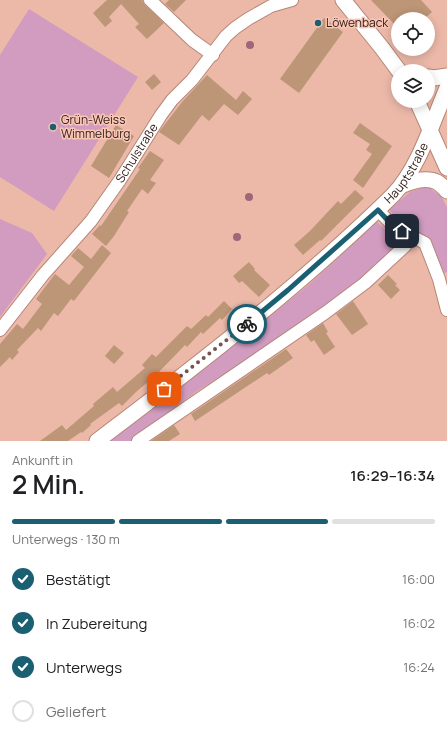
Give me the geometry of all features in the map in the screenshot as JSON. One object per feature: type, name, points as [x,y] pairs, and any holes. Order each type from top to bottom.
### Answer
[{"type":"main road","points":[[346,1],[394,64]]},
{"type":"main road","points":[[435,78],[447,76]]},
{"type":"main road","name":"Hauptstraße","points":[[97,441],[288,290],[378,210],[403,185],[431,129],[447,88]]},
{"type":"main road","points":[[420,108],[447,168]]},
{"type":"main road","points":[[403,185],[417,180],[427,180],[437,182],[447,190]]},
{"type":"street","points":[[150,0],[192,40],[213,55]]},
{"type":"street","name":"Schulstraße","points":[[0,330],[43,275],[91,221],[120,180],[161,115],[172,100],[192,80],[213,55],[226,36],[240,25],[271,6],[292,0]]},
{"type":"street","points":[[378,210],[394,227],[425,243],[439,279],[447,310]]},
{"type":"street","points":[[138,441],[360,287],[405,246],[410,236]]},
{"type":"shaded area","name":"Grün-Weiss Wimmelburg","points":[[29,9],[138,77],[54,211],[0,177],[0,55]]},
{"type":"shaded area","points":[[427,186],[441,196],[447,207],[447,272],[442,274],[428,238],[405,226],[389,210],[410,192]]},
{"type":"shaded area","points":[[0,219],[32,233],[47,254],[0,317]]},
{"type":"shaded area","points":[[376,221],[400,242],[366,275],[320,311],[197,391],[131,441],[105,441],[306,287]]},
{"type":"building","points":[[107,0],[142,0],[145,5],[164,23],[147,39],[135,27],[139,24],[121,4],[109,17],[112,21],[105,27],[93,13]]},
{"type":"building","points":[[169,0],[186,0],[174,12],[165,4]]},
{"type":"building","points":[[371,0],[421,0],[432,12],[391,12],[391,21]]},
{"type":"building","points":[[324,18],[343,32],[299,93],[280,79]]},
{"type":"building","points":[[154,74],[161,82],[152,90],[145,82]]},
{"type":"building","points":[[207,75],[236,100],[243,91],[252,99],[238,115],[224,104],[209,121],[202,115],[179,145],[159,132],[182,102]]},
{"type":"building","points":[[360,123],[392,146],[363,188],[353,180],[372,154],[366,150],[370,144],[353,133]]},
{"type":"building","points":[[116,125],[134,136],[109,178],[91,166]]},
{"type":"building","points":[[150,151],[164,160],[150,180],[156,183],[148,194],[142,189],[127,211],[129,212],[114,236],[106,246],[92,234],[100,225],[101,226],[140,169],[138,168]]},
{"type":"building","points":[[355,190],[364,198],[321,241],[320,240],[303,255],[294,245],[310,231],[338,201],[341,204]]},
{"type":"building","points":[[102,245],[111,253],[74,301],[71,299],[58,316],[54,313],[41,331],[38,328],[17,350],[19,352],[12,360],[10,357],[0,367],[0,344],[17,324],[23,329],[42,304],[36,299],[55,274],[69,285],[84,267],[71,256],[78,248],[91,259]]},
{"type":"building","points":[[249,262],[255,269],[254,270],[270,285],[259,297],[242,281],[239,283],[233,276]]},
{"type":"building","points":[[388,275],[397,284],[395,285],[400,290],[391,299],[378,285]]},
{"type":"building","points":[[224,301],[232,309],[222,320],[220,318],[203,334],[201,332],[187,347],[185,345],[156,375],[122,406],[119,403],[90,424],[91,425],[82,433],[81,432],[68,441],[40,441],[62,425],[66,430],[113,387],[117,392],[145,368],[142,365],[152,354],[156,357],[187,326],[191,329],[206,315],[208,317]]},
{"type":"building","points":[[353,301],[368,324],[352,335],[336,314]]},
{"type":"building","points":[[323,323],[328,332],[326,333],[335,347],[324,355],[314,340],[311,342],[306,335]]},
{"type":"building","points":[[114,345],[124,353],[114,364],[105,356]]},
{"type":"building","points":[[286,349],[293,358],[269,375],[267,373],[195,421],[191,414]]},
{"type":"building","points":[[174,425],[180,434],[169,441],[151,441]]},
{"type":"way so far","points":[[164,389],[247,324]]},
{"type":"place","name":"Löwenback","points":[[318,23]]},
{"type":"place","name":"Grün-Weiss Wimmelburg","points":[[53,127]]},
{"type":"route","points":[[247,324],[288,290],[378,210],[394,227],[402,231]]}]
